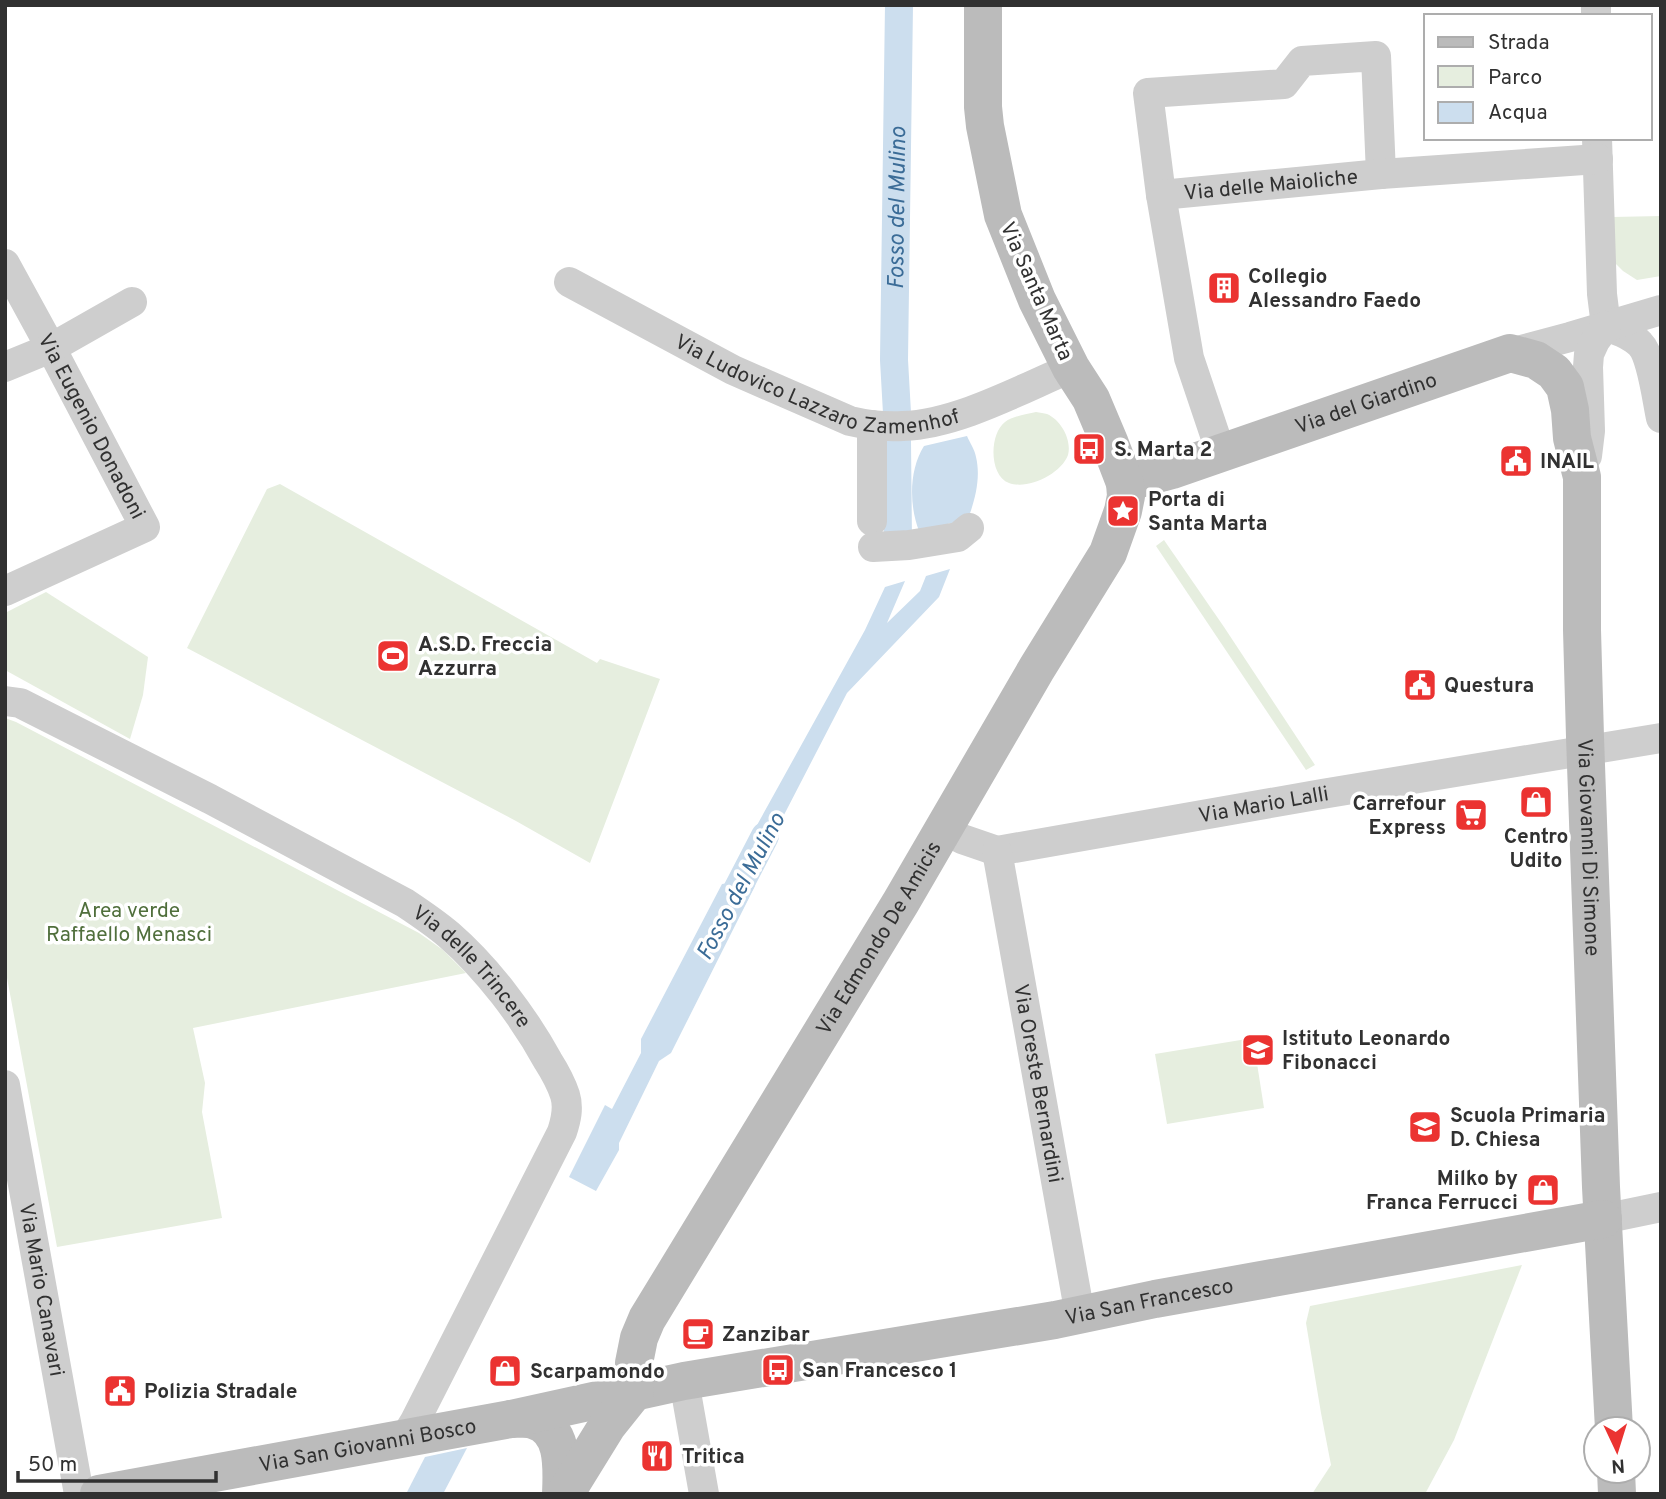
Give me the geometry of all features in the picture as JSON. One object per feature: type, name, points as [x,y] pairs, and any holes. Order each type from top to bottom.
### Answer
[{"type":"street","name":"Via Santa Marta","points":[[983,5],[983,107],[1003,215],[1029,281],[1071,368],[1091,399],[1125,483]]},
{"type":"street","name":"Via delle Maioliche","points":[[1221,453],[1189,358],[1161,195],[1148,93],[1284,84],[1302,61],[1376,56],[1381,174]]},
{"type":"street","name":"Via delle Maioliche","points":[[1161,195],[1381,174],[1597,149]]},
{"type":"street","points":[[1597,149],[1602,294],[1606,326],[1640,343],[1648,361],[1661,418]]},
{"type":"street","name":"Via Eugenio Donadoni","points":[[5,264],[145,527],[5,591]]},
{"type":"street","name":"Via Ludovico Lazzaro Zamenhof","points":[[569,282],[733,370],[850,421],[878,425],[924,424],[981,406],[1071,368]]},
{"type":"street","points":[[5,368],[51,348],[132,302]]},
{"type":"street","name":"Via del Giardino","points":[[1125,483],[1172,470],[1510,353],[1661,310]]},
{"type":"street","name":"Via Giovanni Di Simone","points":[[1582,477],[1590,432],[1589,354],[1606,326]]},
{"type":"street","name":"Via Giovanni Di Simone","points":[[1510,353],[1536,360],[1554,372],[1565,387],[1572,438],[1582,477],[1582,630],[1603,1219],[1613,1415]]},
{"type":"street","points":[[878,425],[873,534],[909,545],[958,537],[969,528]]},
{"type":"street","name":"Via Edmondo De Amicis","points":[[635,1391],[634,1363],[639,1338],[647,1319],[1108,553],[1123,511],[1125,483]]},
{"type":"street","name":"Via delle Trincere","points":[[10,699],[210,799],[416,910],[450,935],[477,963],[532,1031],[556,1074],[567,1110],[562,1132],[415,1421],[418,1436]]},
{"type":"street","name":"Via Mario Lalli","points":[[943,830],[997,851],[1661,738]]},
{"type":"street","name":"Via Oreste Bernardini","points":[[997,851],[1080,1315]]},
{"type":"street","name":"Via Mario Canavari","points":[[5,1085],[79,1494]]},
{"type":"street","name":"Via San Francesco","points":[[635,1391],[1080,1315],[1661,1207]]},
{"type":"street","points":[[684,1381],[704,1494]]},
{"type":"street","points":[[563,1494],[607,1426],[635,1391]]},
{"type":"street","name":"Via San Giovanni Bosco","points":[[99,1494],[495,1422],[635,1391]]},
{"type":"street","points":[[495,1422],[531,1419],[549,1430],[556,1439],[563,1494]]},
{"type":"green space","points":[[1661,216],[1661,276],[1637,280],[1613,261],[1612,217]]},
{"type":"green space","points":[[1036,412],[1047,414],[1061,426],[1067,437],[1068,455],[1058,468],[1043,479],[1017,485],[1009,483],[1002,479],[995,464],[996,436],[1008,420]]},
{"type":"green space","name":"A.S.D. Freccia Azzurra","points":[[280,484],[597,663],[600,659],[660,679],[590,863],[516,821],[187,648],[267,489]]},
{"type":"green space","points":[[1164,540],[1315,765],[1306,770],[1156,546]]},
{"type":"green space","points":[[46,592],[148,657],[143,695],[130,739],[5,670],[5,613]]},
{"type":"green space","name":"Area verde Raffaello Menasci","points":[[5,718],[419,933],[443,950],[466,973],[193,1028],[205,1083],[202,1112],[222,1218],[57,1247],[5,967]]},
{"type":"green space","points":[[1253,1038],[1264,1108],[1167,1124],[1155,1054]]},
{"type":"green space","points":[[1522,1265],[1454,1440],[1425,1494],[1312,1494],[1331,1465],[1306,1323],[1310,1306]]},
{"type":"water","points":[[967,436],[975,454],[978,473],[975,497],[968,519],[919,531],[913,510],[912,488],[919,455],[924,446]]},
{"type":"water","points":[[950,569],[939,597],[847,693],[756,869],[731,872],[865,630],[885,587],[905,581],[887,623],[920,591],[926,576]]},
{"type":"water","points":[[756,879],[755,886],[671,1053],[659,1061],[619,1143],[619,1150],[596,1191],[569,1177],[605,1105],[612,1109],[641,1053],[641,1039],[722,884]]},
{"type":"water","points":[[467,1448],[443,1494],[406,1494],[425,1457]]},
{"type":"waterway","name":"Fosso del Mulino","points":[[897,413],[894,360],[899,5]]},
{"type":"waterway","name":"Fosso del Mulino","points":[[897,441],[898,541]]},
{"type":"waterway","name":"Fosso del Mulino","points":[[724,915],[765,836]]},
{"type":"place","name":"Collegio Alessandro Faedo","points":[[1224,288]]},
{"type":"place","name":"S. Marta 2","points":[[1089,449]]},
{"type":"place","name":"INAIL","points":[[1516,461]]},
{"type":"place","name":"Porta di Santa Marta","points":[[1123,511]]},
{"type":"place","name":"A.S.D. Freccia Azzurra","points":[[393,656]]},
{"type":"place","name":"Questura","points":[[1420,685]]},
{"type":"place","name":"Centro Udito","points":[[1536,802]]},
{"type":"place","name":"Carrefour Express","points":[[1471,815]]},
{"type":"place","name":"Istituto Leonardo Fibonacci","points":[[1258,1050]]},
{"type":"place","name":"Scuola Primaria D. Chiesa","points":[[1425,1127]]},
{"type":"place","name":"Milko by Franca Ferrucci","points":[[1543,1190]]},
{"type":"place","name":"Zanzibar","points":[[698,1334]]},
{"type":"place","name":"San Francesco 1","points":[[778,1370]]},
{"type":"place","name":"Scarpamondo","points":[[505,1371]]},
{"type":"place","name":"Polizia Stradale","points":[[120,1391]]},
{"type":"place","name":"Tritica","points":[[657,1456]]}]
